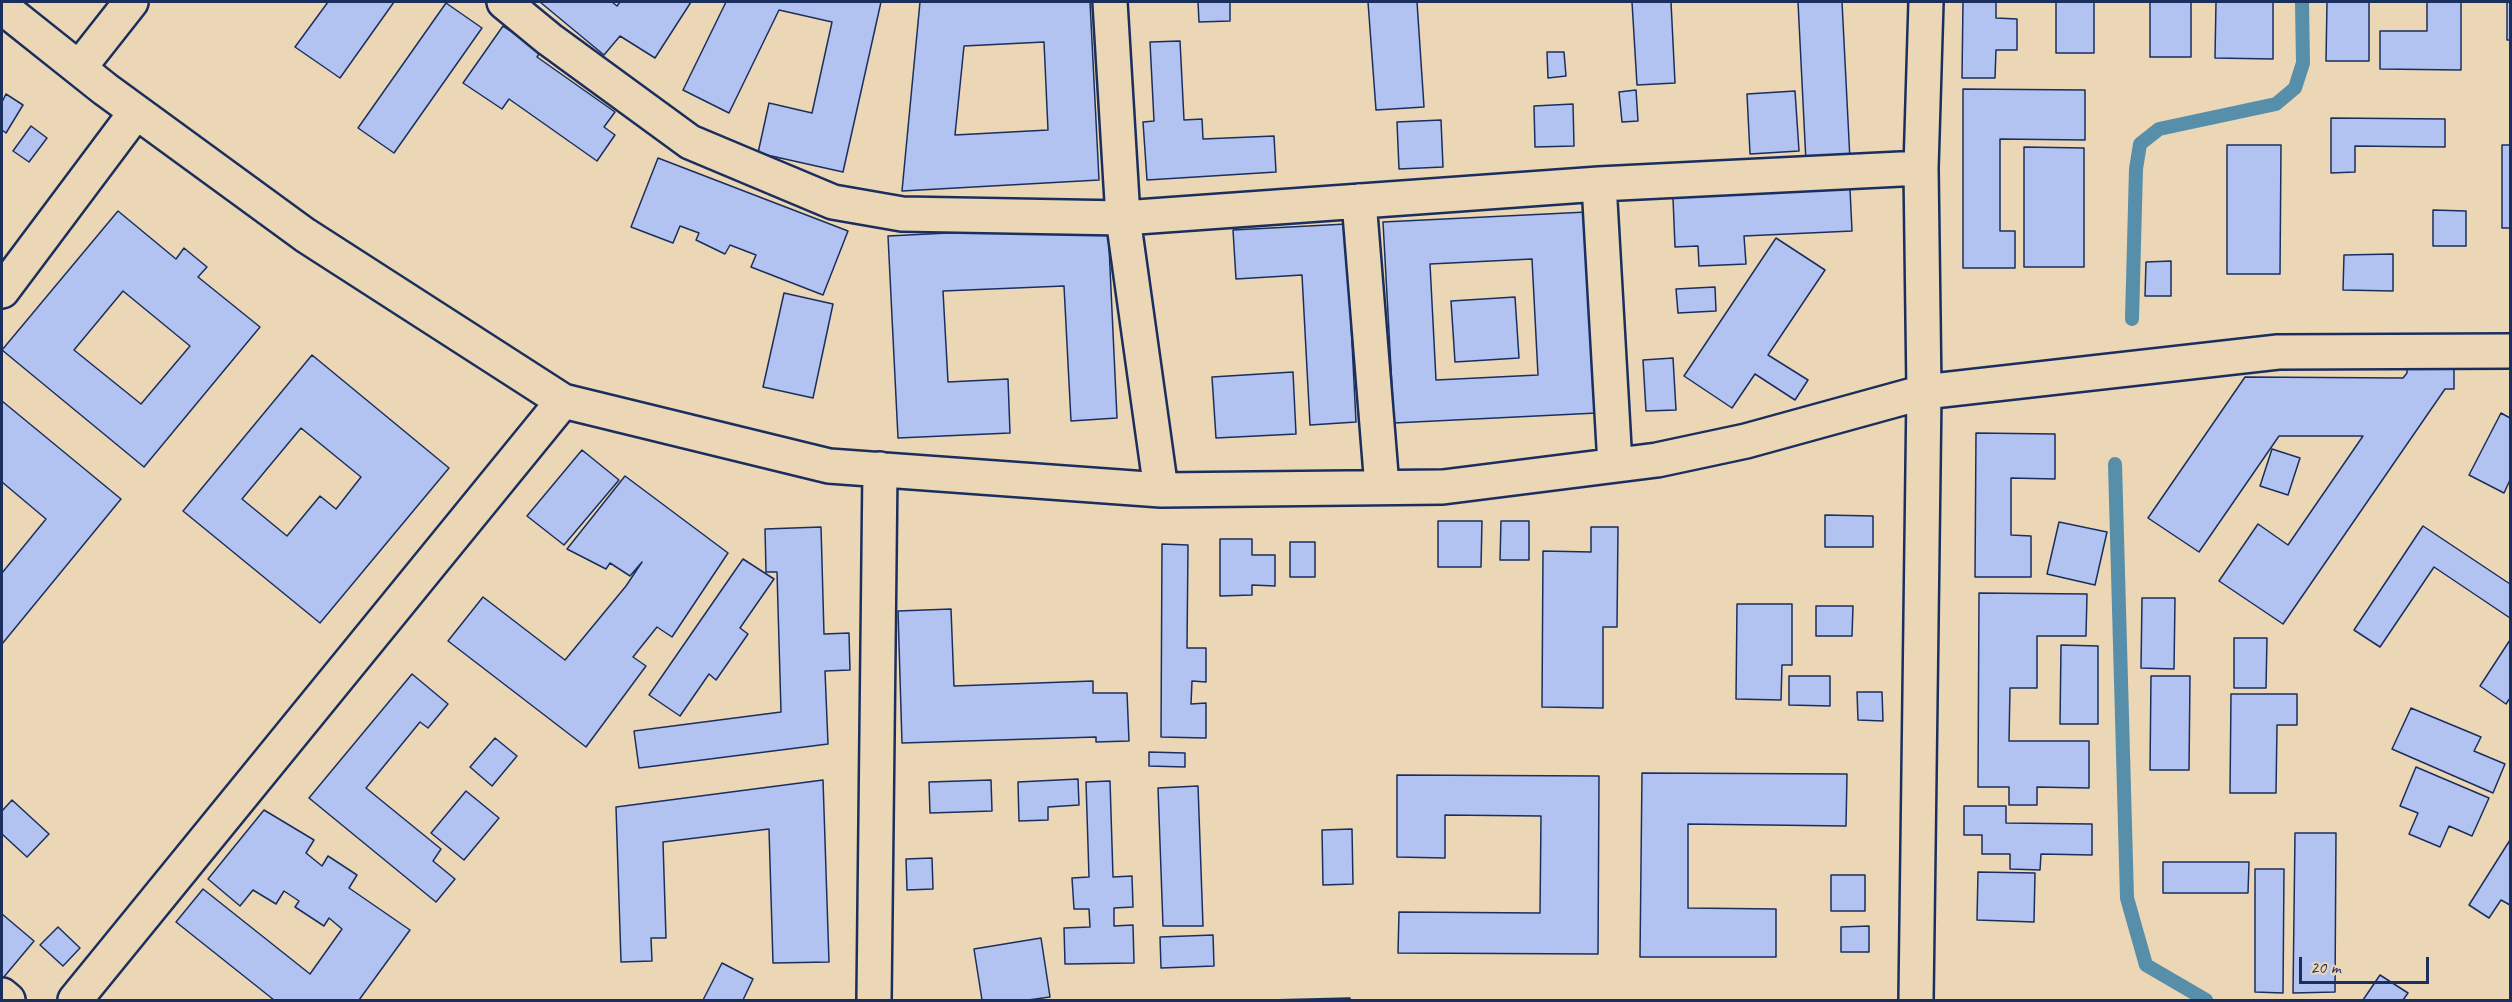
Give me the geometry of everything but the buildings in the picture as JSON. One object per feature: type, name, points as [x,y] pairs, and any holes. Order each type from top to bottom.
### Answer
[{"type":"street","points":[[79,68],[131,2]]},
{"type":"street","points":[[504,2],[549,39],[690,142],[833,202],[902,214],[1124,218],[1599,184],[1921,168]]},
{"type":"street","points":[[1110,2],[1124,218],[1161,490]]},
{"type":"street","points":[[1916,1000],[1924,392],[1921,168],[1926,2]]},
{"type":"street","points":[[2,7],[136,112],[305,235],[563,401],[830,466],[1161,490],[1443,487],[1657,460],[1746,441],[1924,392],[2278,352],[2511,351]]},
{"type":"street","points":[[2,291],[136,112]]},
{"type":"street","points":[[1599,184],[1615,465]]},
{"type":"street","points":[[1359,201],[1382,487]]},
{"type":"street","points":[[75,1000],[563,401]]},
{"type":"street","points":[[874,1000],[880,469]]},
{"type":"street","points":[[2,995],[8,1000]]},
{"type":"waterway","points":[[2132,319],[2136,169],[2140,144],[2159,129],[2276,104],[2295,88],[2303,63],[2302,2]]},
{"type":"waterway","points":[[2115,464],[2127,898],[2146,965],[2206,1000]]}]
